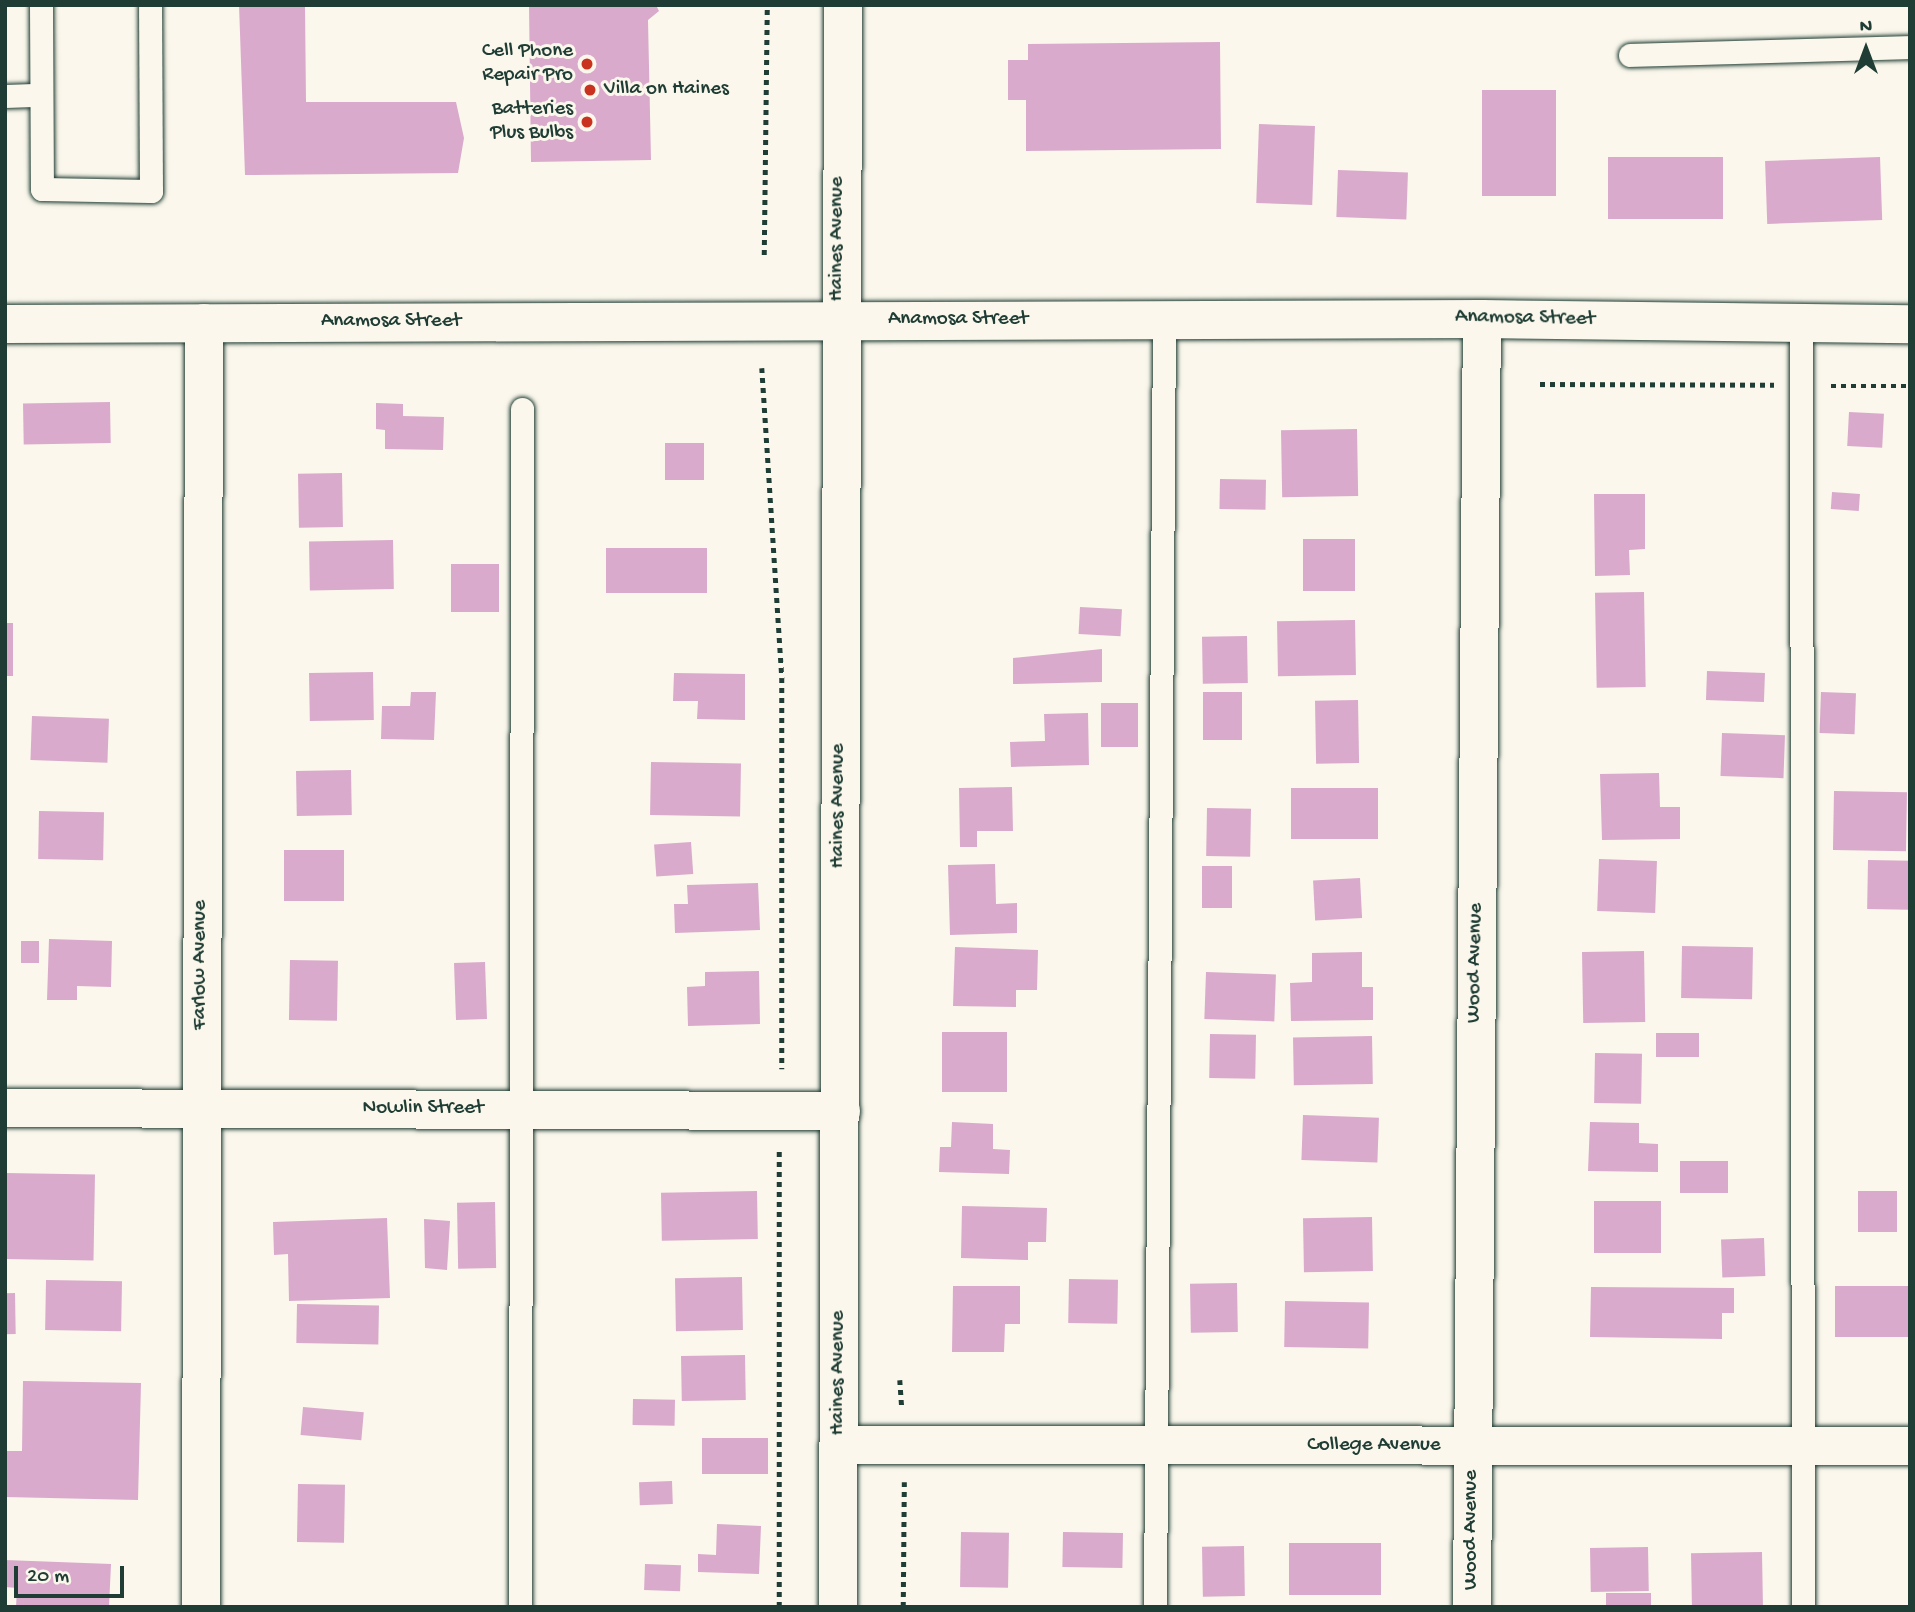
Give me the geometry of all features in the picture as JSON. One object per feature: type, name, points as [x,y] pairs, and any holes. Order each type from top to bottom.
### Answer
[{"type":"street","name":"Haines Avenue","points":[[838,1607],[841,1111],[838,320],[843,5]]},
{"type":"street","name":"Anamosa Street","points":[[5,324],[1482,318],[1910,324]]},
{"type":"street","name":"Wood Avenue","points":[[1472,1607],[1471,1446],[1482,318]]},
{"type":"street","name":"Farlow Avenue","points":[[201,1607],[200,1109],[205,323]]},
{"type":"street","name":"Nowlin Street","points":[[5,1108],[841,1111]]},
{"type":"street","name":"College Avenue","points":[[839,1445],[1910,1446]]},
{"type":"lane","points":[[41,5],[42,190],[151,191],[150,5]]},
{"type":"lane","points":[[1630,55],[1910,47]]},
{"type":"lane","points":[[5,96],[41,95]]},
{"type":"lane","points":[[1156,1607],[1164,320]]},
{"type":"lane","points":[[1801,323],[1803,1607]]},
{"type":"lane","points":[[520,1607],[523,1110],[522,409]]},
{"type":"path","points":[[764,255],[767,5]]},
{"type":"path","points":[[762,368],[782,678],[782,1069]]},
{"type":"path","points":[[1540,384],[1910,386]]},
{"type":"path","points":[[779,1147],[779,1607]]},
{"type":"path","points":[[900,1380],[904,1445],[903,1607]]},
{"type":"building","points":[[239,5],[305,6],[306,102],[456,102],[464,138],[458,173],[245,175]]},
{"type":"building","name":"Villa on Haines","points":[[529,5],[656,5],[659,11],[648,20],[651,160],[531,162]]},
{"type":"building","points":[[1220,42],[1221,149],[1026,151],[1026,100],[1008,100],[1008,60],[1028,60],[1028,44]]},
{"type":"building","points":[[1482,90],[1556,90],[1556,196],[1482,196]]},
{"type":"building","points":[[1259,124],[1315,126],[1312,205],[1256,203]]},
{"type":"building","points":[[1608,157],[1723,157],[1723,219],[1608,219]]},
{"type":"building","points":[[1880,157],[1882,220],[1767,224],[1765,161]]},
{"type":"building","points":[[1338,170],[1408,172],[1406,219],[1336,217]]},
{"type":"building","points":[[110,402],[111,443],[24,445],[23,404]]},
{"type":"building","points":[[376,403],[403,404],[403,416],[444,417],[443,450],[385,449],[385,430],[376,429]]},
{"type":"building","points":[[1849,412],[1884,414],[1882,448],[1847,446]]},
{"type":"building","points":[[1357,429],[1358,496],[1282,497],[1281,430]]},
{"type":"building","points":[[665,443],[704,443],[704,480],[665,480]]},
{"type":"building","points":[[342,473],[343,527],[299,528],[298,474]]},
{"type":"building","points":[[1220,479],[1266,480],[1265,510],[1219,509]]},
{"type":"building","points":[[1832,492],[1860,494],[1859,511],[1831,509]]},
{"type":"building","points":[[1594,494],[1645,494],[1645,549],[1629,550],[1630,575],[1595,576]]},
{"type":"building","points":[[1303,539],[1355,539],[1355,591],[1303,591]]},
{"type":"building","points":[[393,540],[394,589],[310,590],[309,541]]},
{"type":"building","points":[[606,548],[707,548],[707,593],[606,593]]},
{"type":"building","points":[[451,564],[499,564],[499,612],[451,612]]},
{"type":"building","points":[[1644,592],[1646,687],[1597,688],[1595,593]]},
{"type":"building","points":[[1080,607],[1122,609],[1121,636],[1079,634]]},
{"type":"building","points":[[1355,620],[1356,675],[1278,676],[1277,621]]},
{"type":"building","points":[[5,623],[13,623],[13,676],[5,676]]},
{"type":"building","points":[[1247,636],[1248,683],[1203,684],[1202,637]]},
{"type":"building","points":[[1102,649],[1102,682],[1013,684],[1013,658]]},
{"type":"building","points":[[1707,671],[1765,673],[1764,702],[1706,700]]},
{"type":"building","points":[[373,672],[374,720],[310,721],[309,673]]},
{"type":"building","points":[[674,673],[745,674],[745,720],[697,719],[698,701],[673,701]]},
{"type":"building","points":[[411,692],[436,692],[434,740],[381,739],[382,706],[410,706]]},
{"type":"building","points":[[1203,692],[1242,692],[1242,740],[1203,740]]},
{"type":"building","points":[[1821,692],[1856,693],[1855,734],[1820,733]]},
{"type":"building","points":[[1358,700],[1359,763],[1316,764],[1315,701]]},
{"type":"building","points":[[1101,703],[1138,703],[1138,747],[1101,747]]},
{"type":"building","points":[[1088,713],[1089,765],[1011,767],[1010,742],[1045,741],[1044,714]]},
{"type":"building","points":[[32,716],[109,719],[107,763],[30,760]]},
{"type":"building","points":[[1722,733],[1785,735],[1783,778],[1720,776]]},
{"type":"building","points":[[651,762],[741,764],[740,817],[650,815]]},
{"type":"building","points":[[351,770],[352,815],[297,816],[296,771]]},
{"type":"building","points":[[1659,773],[1660,807],[1680,807],[1680,839],[1602,840],[1600,774]]},
{"type":"building","points":[[1012,787],[1013,831],[977,831],[977,847],[960,847],[959,788]]},
{"type":"building","points":[[1291,788],[1378,788],[1378,839],[1291,839]]},
{"type":"building","points":[[1834,791],[1907,792],[1906,851],[1833,850]]},
{"type":"building","points":[[1207,808],[1251,809],[1250,857],[1206,856]]},
{"type":"building","points":[[39,811],[104,812],[103,860],[38,859]]},
{"type":"building","points":[[691,842],[693,874],[656,877],[654,845]]},
{"type":"building","points":[[284,850],[344,850],[344,901],[284,901]]},
{"type":"building","points":[[1599,859],[1657,861],[1655,913],[1597,911]]},
{"type":"building","points":[[1868,860],[1910,861],[1909,910],[1867,909]]},
{"type":"building","points":[[995,864],[996,904],[1017,903],[1017,933],[950,935],[948,865]]},
{"type":"building","points":[[1202,866],[1232,866],[1232,908],[1202,908]]},
{"type":"building","points":[[1360,878],[1362,918],[1315,920],[1313,880]]},
{"type":"building","points":[[758,883],[760,930],[675,933],[674,904],[688,904],[687,885]]},
{"type":"building","points":[[49,939],[112,941],[111,987],[77,986],[77,1000],[47,1000]]},
{"type":"building","points":[[21,941],[39,941],[39,963],[21,963]]},
{"type":"building","points":[[1682,946],[1753,947],[1752,999],[1681,998]]},
{"type":"building","points":[[955,947],[1038,950],[1037,990],[1016,990],[1016,1007],[953,1006]]},
{"type":"building","points":[[1644,951],[1645,1022],[1583,1023],[1582,952]]},
{"type":"building","points":[[1362,952],[1362,987],[1373,987],[1373,1020],[1291,1021],[1290,983],[1312,982],[1312,953]]},
{"type":"building","points":[[290,960],[338,961],[337,1021],[289,1020]]},
{"type":"building","points":[[485,962],[487,1019],[456,1020],[454,963]]},
{"type":"building","points":[[759,971],[760,1024],[688,1026],[687,987],[705,986],[705,972]]},
{"type":"building","points":[[1206,972],[1276,974],[1274,1021],[1204,1019]]},
{"type":"building","points":[[942,1032],[1007,1032],[1007,1092],[942,1092]]},
{"type":"building","points":[[1656,1033],[1699,1033],[1699,1057],[1656,1057]]},
{"type":"building","points":[[1210,1034],[1256,1035],[1255,1079],[1209,1078]]},
{"type":"building","points":[[1372,1036],[1373,1084],[1294,1085],[1293,1037]]},
{"type":"building","points":[[1595,1053],[1642,1054],[1641,1104],[1594,1103]]},
{"type":"building","points":[[1303,1115],[1379,1118],[1377,1163],[1301,1160]]},
{"type":"building","points":[[952,1122],[993,1124],[993,1149],[1010,1150],[1009,1174],[939,1172],[940,1147],[951,1147]]},
{"type":"building","points":[[1590,1122],[1639,1123],[1639,1143],[1658,1144],[1658,1172],[1588,1171]]},
{"type":"building","points":[[1680,1161],[1728,1161],[1728,1193],[1680,1193]]},
{"type":"building","points":[[5,1173],[95,1175],[93,1261],[5,1259]]},
{"type":"building","points":[[757,1191],[758,1239],[662,1241],[661,1193]]},
{"type":"building","points":[[1858,1191],[1897,1191],[1897,1232],[1858,1232]]},
{"type":"building","points":[[1594,1201],[1661,1201],[1661,1253],[1594,1253]]},
{"type":"building","points":[[495,1202],[496,1268],[458,1269],[457,1203]]},
{"type":"building","points":[[962,1206],[1047,1208],[1046,1242],[1028,1242],[1028,1260],[961,1258]]},
{"type":"building","points":[[1372,1217],[1373,1271],[1304,1272],[1303,1218]]},
{"type":"building","points":[[387,1218],[390,1298],[289,1301],[288,1254],[274,1255],[273,1222]]},
{"type":"building","points":[[424,1219],[450,1221],[447,1270],[425,1268]]},
{"type":"building","points":[[1764,1238],[1765,1276],[1722,1277],[1721,1240]]},
{"type":"building","points":[[742,1277],[743,1330],[676,1331],[675,1278]]},
{"type":"building","points":[[1069,1279],[1118,1280],[1117,1324],[1068,1323]]},
{"type":"building","points":[[46,1280],[122,1281],[121,1331],[45,1330]]},
{"type":"building","points":[[1237,1283],[1238,1332],[1191,1333],[1190,1284]]},
{"type":"building","points":[[953,1286],[1020,1286],[1020,1324],[1005,1324],[1004,1352],[952,1352]]},
{"type":"building","points":[[1835,1286],[1910,1286],[1910,1337],[1835,1337]]},
{"type":"building","points":[[1591,1287],[1734,1288],[1734,1313],[1722,1313],[1722,1339],[1590,1337]]},
{"type":"building","points":[[5,1293],[15,1293],[16,1334],[6,1334]]},
{"type":"building","points":[[1285,1301],[1369,1302],[1368,1348],[1284,1347]]},
{"type":"building","points":[[297,1304],[379,1305],[378,1344],[296,1343]]},
{"type":"building","points":[[745,1355],[746,1400],[682,1401],[681,1356]]},
{"type":"building","points":[[23,1381],[141,1383],[138,1500],[5,1497],[5,1451],[22,1451]]},
{"type":"building","points":[[633,1399],[675,1400],[675,1426],[633,1425]]},
{"type":"building","points":[[303,1407],[364,1412],[361,1440],[301,1435]]},
{"type":"building","points":[[702,1438],[768,1438],[768,1474],[702,1474]]},
{"type":"building","points":[[672,1481],[673,1504],[640,1505],[639,1482]]},
{"type":"building","points":[[298,1484],[345,1485],[344,1543],[297,1542]]},
{"type":"building","points":[[717,1524],[761,1526],[759,1574],[698,1572],[698,1554],[716,1555]]},
{"type":"building","points":[[961,1532],[1009,1533],[1008,1588],[960,1587]]},
{"type":"building","points":[[1063,1532],[1123,1533],[1122,1568],[1062,1567]]},
{"type":"building","points":[[1289,1543],[1381,1543],[1381,1595],[1289,1595]]},
{"type":"building","points":[[1244,1546],[1245,1596],[1203,1597],[1202,1547]]},
{"type":"building","points":[[1648,1547],[1649,1591],[1591,1592],[1590,1548]]},
{"type":"building","points":[[1762,1552],[1763,1607],[1692,1607],[1691,1553]]},
{"type":"building","points":[[5,1560],[111,1564],[109,1607],[16,1607],[17,1588],[5,1587]]},
{"type":"building","points":[[645,1564],[681,1565],[680,1591],[644,1590]]},
{"type":"building","points":[[1606,1593],[1651,1593],[1651,1607],[1606,1607]]},
{"type":"place","name":"Cell Phone Repair Pro","points":[[587,64]]},
{"type":"place","name":"Villa on Haines","points":[[590,90]]},
{"type":"place","name":"Batteries Plus Bulbs","points":[[587,122]]}]
